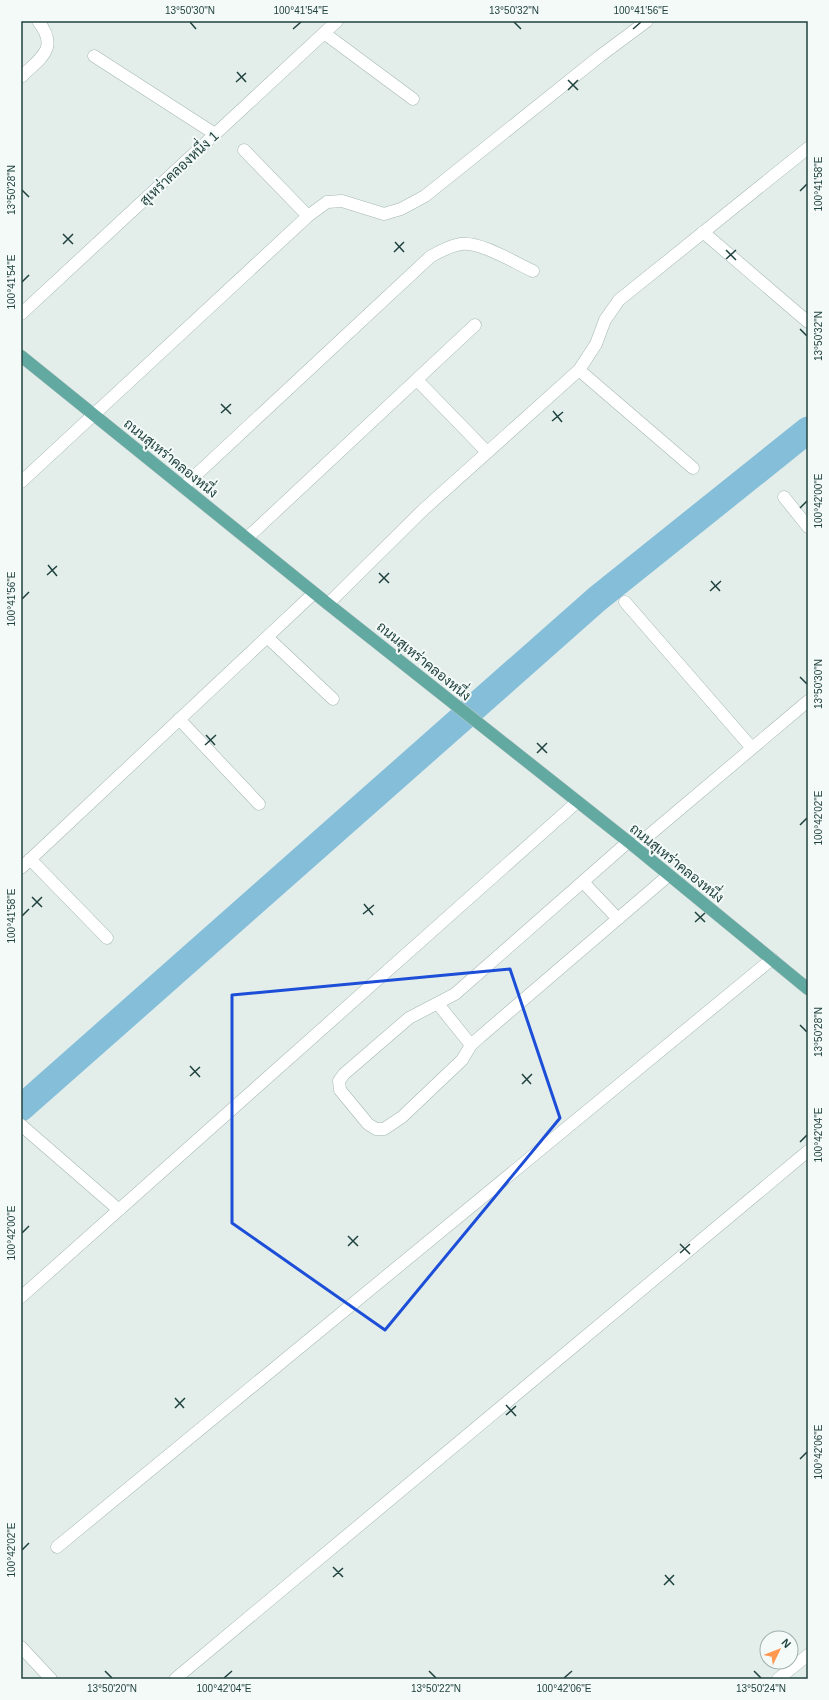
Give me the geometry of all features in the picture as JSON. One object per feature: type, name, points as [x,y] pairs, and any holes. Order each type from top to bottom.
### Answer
[{"type":"main road","name":"ถนนสุเหร่าคลองหนึ่ง","points":[[21,356],[314,593],[631,844],[808,989]]},
{"type":"street","points":[[21,78],[44,55],[49,44],[46,31],[38,21]]},
{"type":"street","name":"สุเหร่าคลองหนึ่ง 1","points":[[21,314],[337,21]]},
{"type":"street","points":[[21,482],[308,216],[327,202],[342,201],[384,214],[401,209],[425,196],[600,56],[647,21]]},
{"type":"street","points":[[324,33],[413,99]]},
{"type":"street","points":[[94,56],[215,134]]},
{"type":"street","points":[[328,604],[422,510],[579,370],[596,344],[605,320],[619,300],[808,148]]},
{"type":"street","points":[[244,150],[308,216]]},
{"type":"street","points":[[703,232],[808,322]]},
{"type":"street","points":[[183,487],[430,257],[446,248],[462,244],[478,245],[532,271]]},
{"type":"street","points":[[247,538],[475,325]]},
{"type":"street","points":[[579,370],[693,468]]},
{"type":"street","points":[[417,380],[487,452]]},
{"type":"street","points":[[784,497],[808,527]]},
{"type":"street","points":[[21,868],[314,593]]},
{"type":"street","points":[[625,602],[751,747]]},
{"type":"street","points":[[267,637],[333,699]]},
{"type":"street","points":[[669,875],[471,1045],[462,1060],[402,1117],[384,1129],[376,1129],[368,1124],[340,1090],[339,1081],[344,1074],[409,1018],[455,994],[583,882],[808,701]]},
{"type":"street","points":[[180,719],[259,804]]},
{"type":"street","points":[[21,1297],[577,802]]},
{"type":"street","points":[[30,859],[106,938]]},
{"type":"street","points":[[583,882],[618,919]]},
{"type":"street","points":[[57,1547],[772,960]]},
{"type":"street","points":[[438,1004],[471,1045]]},
{"type":"street","points":[[21,1125],[119,1210]]},
{"type":"street","points":[[175,1679],[808,1151]]},
{"type":"street","points":[[21,1647],[51,1679]]},
{"type":"street","points":[[778,1679],[808,1655]]},
{"type":"highlighted area","points":[[510,969],[560,1118],[385,1330],[232,1223],[232,995]]},
{"type":"waterway","points":[[21,1108],[597,599],[808,430]]}]
